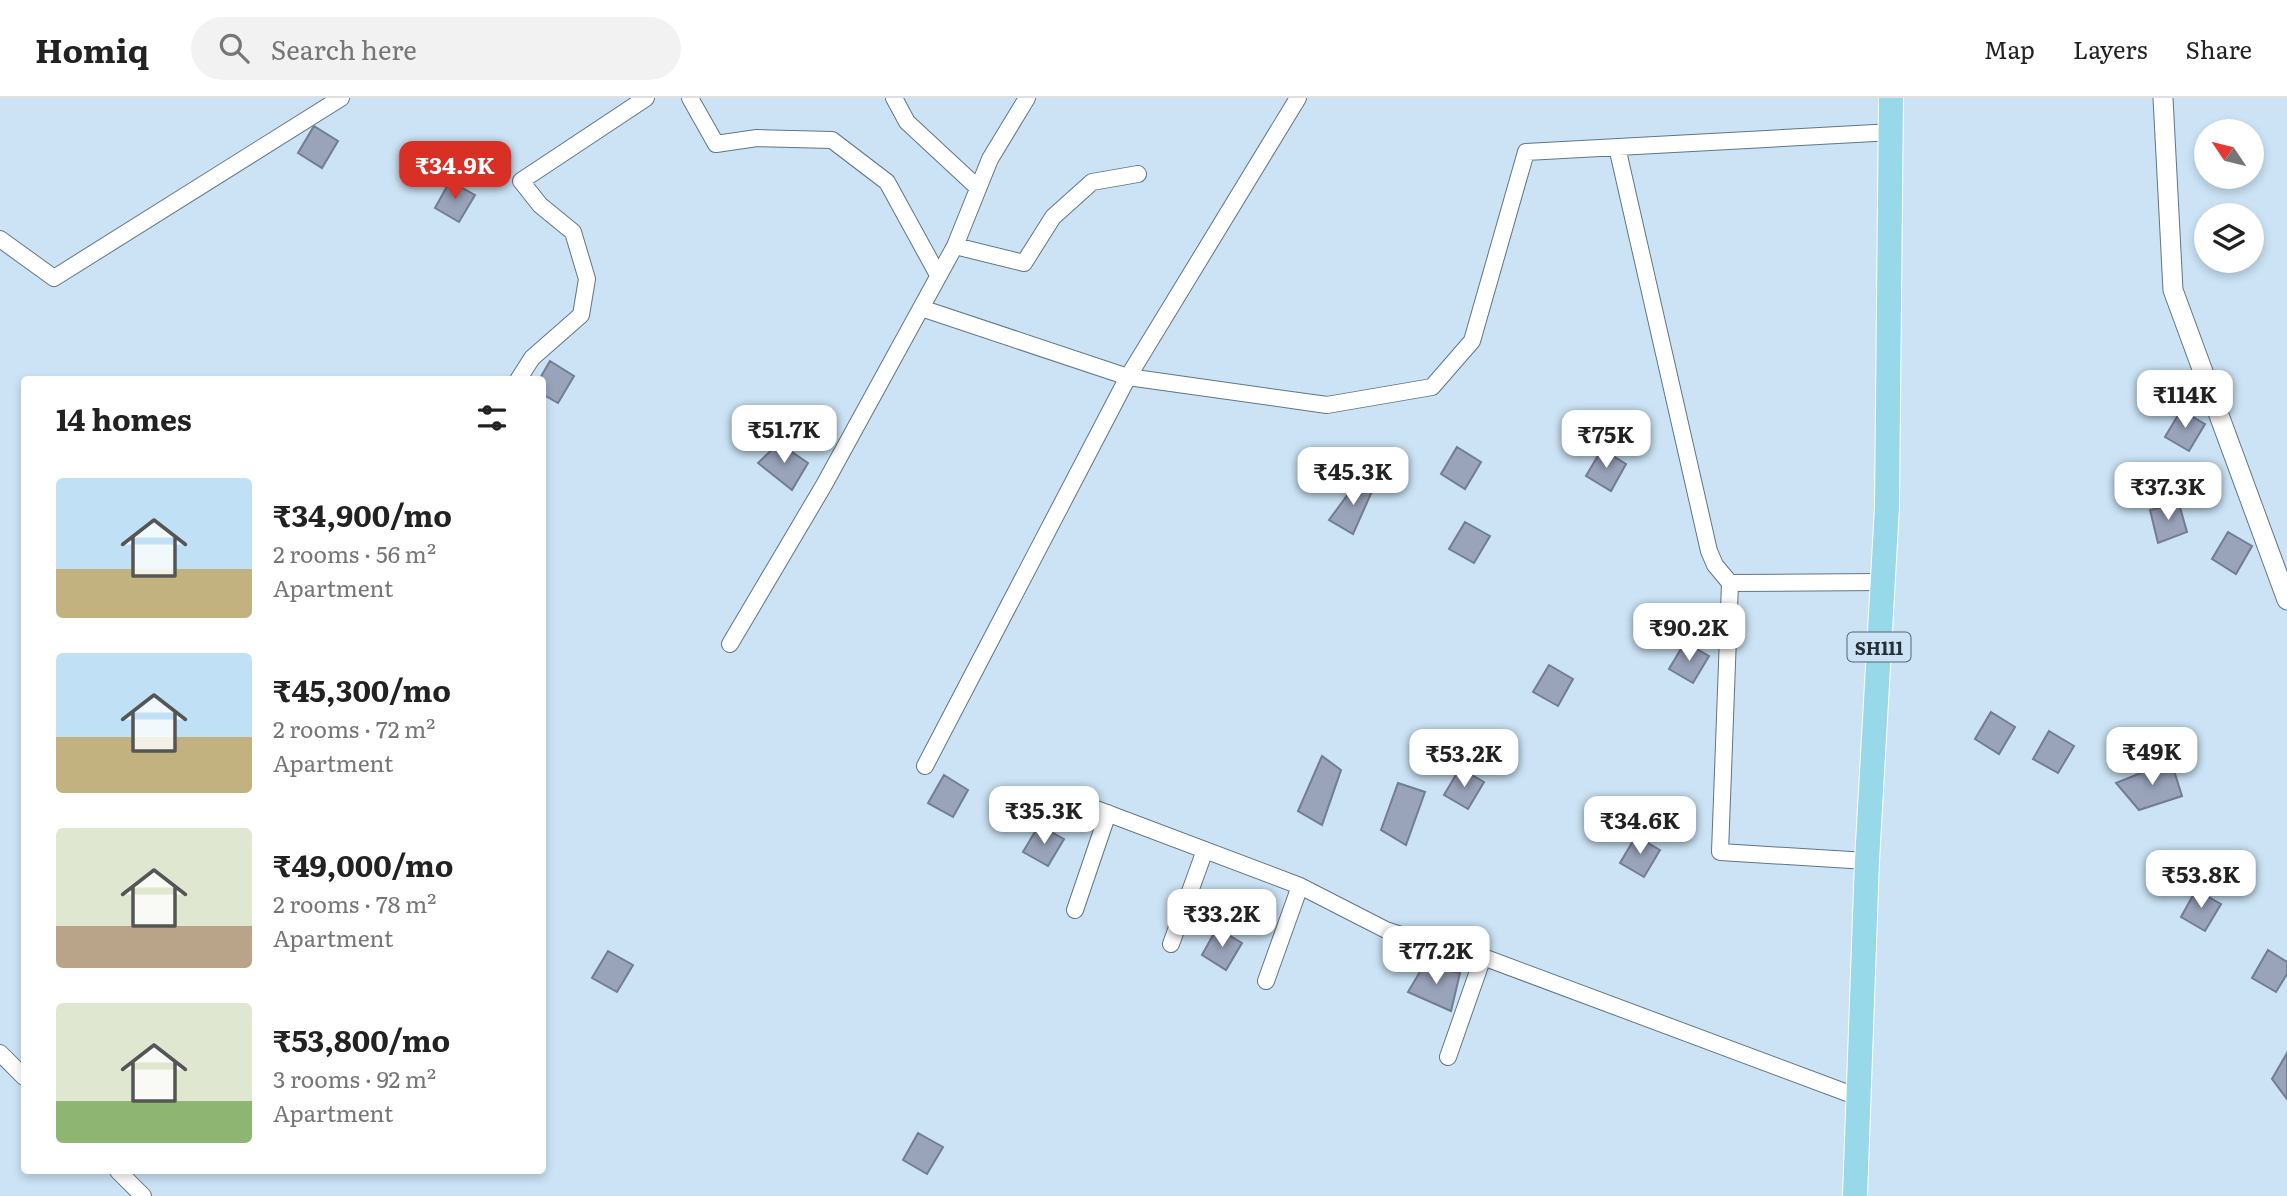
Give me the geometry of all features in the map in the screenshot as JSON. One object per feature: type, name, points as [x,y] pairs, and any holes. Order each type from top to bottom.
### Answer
[{"type":"main road","name":"SH111","points":[[1855,1196],[1867,861],[1887,507],[1893,132],[1891,98]]},
{"type":"street","points":[[0,239],[54,278],[341,98]]},
{"type":"street","points":[[521,376],[532,358],[581,315],[587,279],[573,232],[540,205],[521,181],[646,98]]},
{"type":"street","points":[[690,98],[716,144],[757,138],[832,140],[887,182],[939,275]]},
{"type":"street","points":[[894,98],[907,122],[978,188]]},
{"type":"street","points":[[730,644],[824,485],[955,246],[989,159],[1027,98]]},
{"type":"street","points":[[925,766],[1128,377],[1298,98]]},
{"type":"street","points":[[2164,98],[2173,290],[2287,600]]},
{"type":"street","points":[[920,308],[1128,377],[1327,405],[1432,387],[1472,341],[1526,152],[1893,132]]},
{"type":"street","points":[[1617,147],[1709,551],[1715,565],[1730,583],[1720,852],[1867,861]]},
{"type":"street","points":[[955,246],[1024,263],[1053,217],[1092,182],[1138,174]]},
{"type":"street","points":[[1730,583],[1882,582]]},
{"type":"street","points":[[1067,798],[1300,886],[1386,930],[1456,953],[1483,957],[1858,1097]]},
{"type":"street","points":[[1075,910],[1108,813]]},
{"type":"street","points":[[1171,944],[1205,850]]},
{"type":"street","points":[[1266,981],[1300,886]]},
{"type":"street","points":[[1448,1057],[1483,957]]},
{"type":"street","points":[[0,1053],[21,1074]]},
{"type":"street","points":[[121,1174],[143,1196]]},
{"type":"building","points":[[314,126],[338,141],[322,168],[298,153]]},
{"type":"building","points":[[450,181],[475,195],[459,222],[435,208]]},
{"type":"building","points":[[550,361],[574,376],[558,403],[546,396],[546,376],[541,376]]},
{"type":"building","points":[[2181,410],[2205,424],[2189,451],[2165,437]]},
{"type":"building","points":[[779,443],[808,463],[792,490],[758,463]]},
{"type":"building","points":[[1457,447],[1481,462],[1465,489],[1441,474]]},
{"type":"building","points":[[1602,449],[1626,464],[1611,491],[1586,476]]},
{"type":"building","points":[[1360,478],[1373,489],[1353,534],[1329,520]]},
{"type":"building","points":[[2179,504],[2187,532],[2158,543],[2150,510]]},
{"type":"building","points":[[1465,522],[1490,536],[1474,563],[1449,549]]},
{"type":"building","points":[[2228,532],[2252,546],[2236,574],[2212,559]]},
{"type":"building","points":[[1685,642],[1709,656],[1693,683],[1669,669]]},
{"type":"building","points":[[1549,665],[1573,679],[1558,706],[1533,692]]},
{"type":"building","points":[[1991,712],[2015,727],[1999,754],[1975,739]]},
{"type":"building","points":[[2049,731],[2074,746],[2058,773],[2033,759]]},
{"type":"building","points":[[1322,756],[1341,770],[1322,825],[1298,811]]},
{"type":"building","points":[[2171,761],[2182,796],[2139,810],[2116,783]]},
{"type":"building","points":[[1460,768],[1484,782],[1468,809],[1444,795]]},
{"type":"building","points":[[944,775],[968,790],[953,817],[928,803]]},
{"type":"building","points":[[1398,783],[1425,792],[1406,845],[1381,830]]},
{"type":"building","points":[[1039,825],[1064,839],[1048,866],[1023,852]]},
{"type":"building","points":[[1636,836],[1660,850],[1644,877],[1620,863]]},
{"type":"building","points":[[2196,890],[2221,904],[2205,931],[2181,917]]},
{"type":"building","points":[[1217,928],[1242,943],[1226,970],[1202,955]]},
{"type":"building","points":[[2268,950],[2287,962],[2287,974],[2276,992],[2252,978]]},
{"type":"building","points":[[608,951],[633,965],[617,992],[592,978]]},
{"type":"building","points":[[1424,965],[1460,973],[1451,1011],[1408,992]]},
{"type":"building","points":[[2287,1053],[2287,1099],[2272,1079]]},
{"type":"building","points":[[918,1133],[943,1147],[927,1174],[903,1160]]}]
